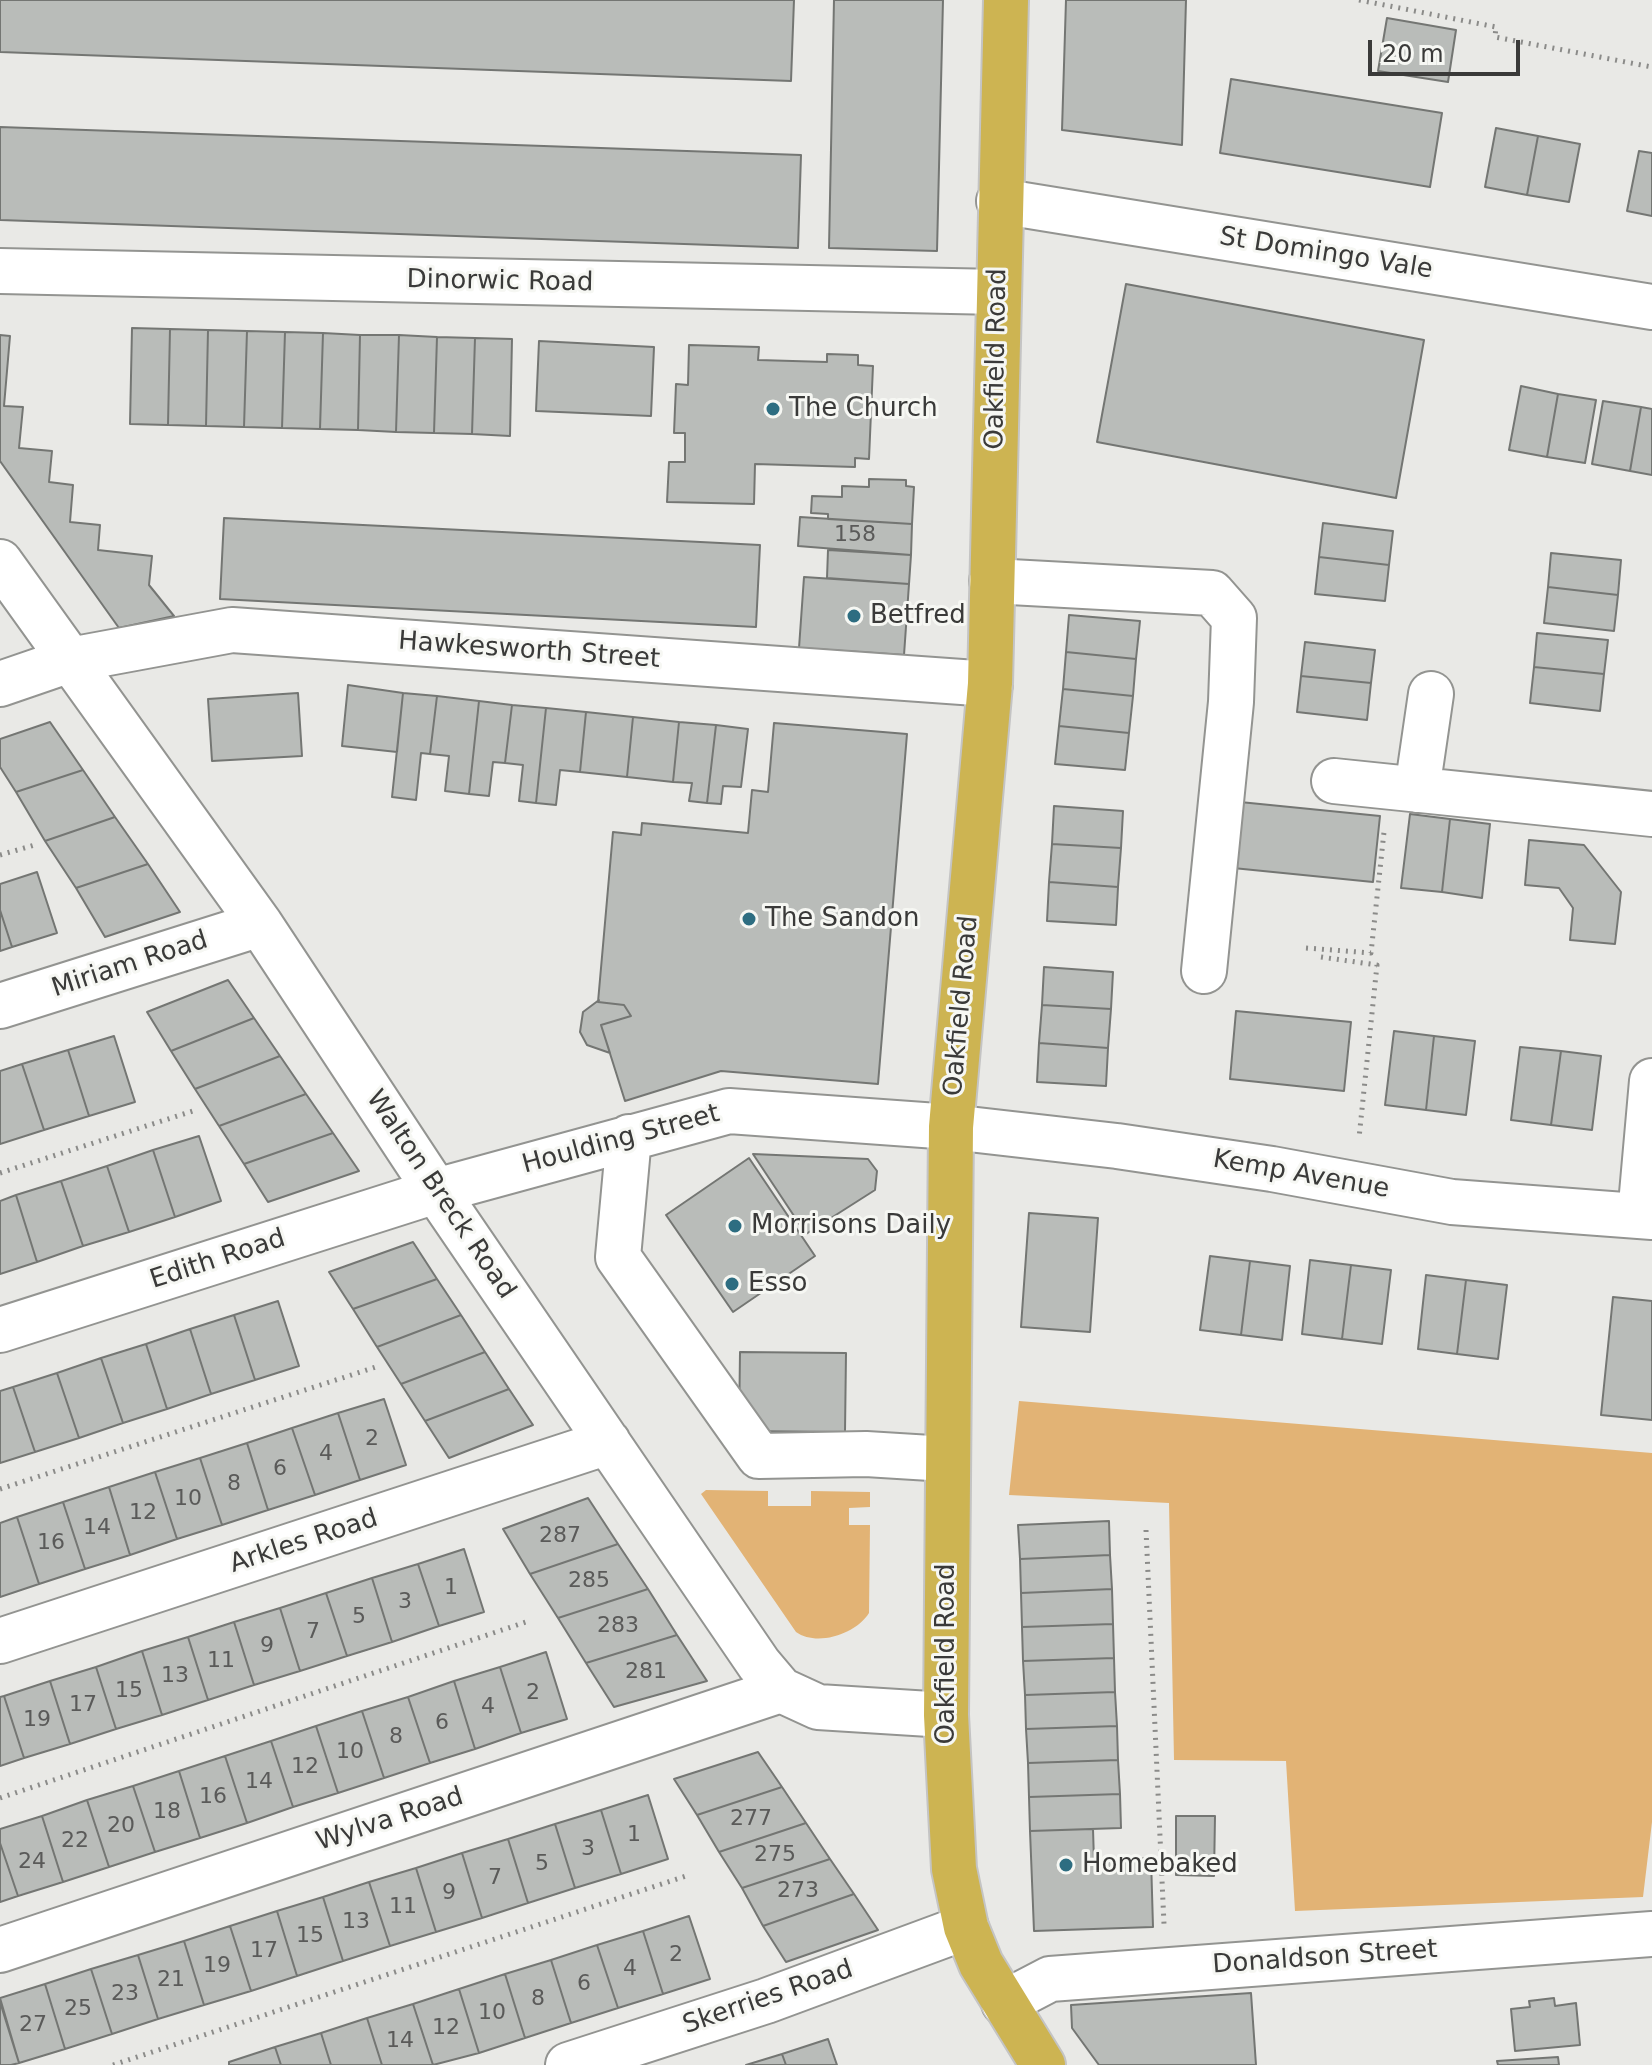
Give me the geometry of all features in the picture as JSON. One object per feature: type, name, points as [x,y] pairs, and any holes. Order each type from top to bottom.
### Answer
[{"type":"highway","name":"Oakfield Road","points":[[1004,2003],[981,1964],[966,1927],[954,1869],[946,1715],[951,1127],[990,684],[1006,0]]},
{"type":"highway","points":[[1004,2003],[1043,2065]]},
{"type":"street","name":"St Domingo Vale","points":[[999,201],[1652,307]]},
{"type":"street","name":"Dinorwic Road","points":[[0,271],[999,292]]},
{"type":"street","name":"Walton Breck Road","points":[[0,562],[260,924],[436,1191],[739,1638],[781,1690],[818,1707],[946,1715]]},
{"type":"street","points":[[992,581],[1212,593],[1234,618],[1231,702],[1204,971]]},
{"type":"street","name":"Hawkesworth Street","points":[[0,684],[70,660],[232,630],[990,684]]},
{"type":"street","points":[[1403,789],[1431,694]]},
{"type":"street","points":[[1334,781],[1652,814]]},
{"type":"street","name":"Miriam Road","points":[[0,1006],[260,924]]},
{"type":"street","points":[[1646,1216],[1652,1081]]},
{"type":"street","name":"Houlding Street","points":[[436,1191],[729,1111],[951,1127]]},
{"type":"street","name":"Kemp Avenue","points":[[951,1127],[1117,1146],[1354,1183],[1452,1202],[1646,1216]]},
{"type":"street","points":[[629,1137],[618,1257],[759,1456],[866,1454],[947,1459]]},
{"type":"street","name":"Edith Road","points":[[0,1330],[436,1191]]},
{"type":"street","name":"Arkles Road","points":[[0,1641],[608,1442]]},
{"type":"street","name":"Wylva Road","points":[[0,1950],[781,1690]]},
{"type":"street","name":"Skerries Road","points":[[568,2065],[766,2001],[966,1927]]},
{"type":"street","name":"Donaldson Street","points":[[1004,2003],[1050,1979],[1652,1934]]},
{"type":"path","points":[[1359,0],[1496,27],[1495,37],[1652,67]]},
{"type":"path","points":[[1306,948],[1371,953],[1403,789]]},
{"type":"path","points":[[0,855],[38,844]]},
{"type":"path","points":[[1321,957],[1377,965],[1354,1183]]},
{"type":"path","points":[[0,1173],[196,1110]]},
{"type":"path","points":[[0,1489],[379,1366]]},
{"type":"path","points":[[1146,1530],[1166,1970]]},
{"type":"path","points":[[0,1798],[529,1621]]},
{"type":"path","points":[[113,2065],[689,1875]]},
{"type":"shaded area","points":[[1019,1401],[1652,1453],[1652,1822],[1643,1897],[1295,1911],[1286,1761],[1174,1760],[1169,1503],[1009,1495]]},
{"type":"shaded area","points":[[706,1490],[768,1491],[768,1506],[811,1506],[811,1491],[870,1492],[870,1507],[849,1508],[849,1525],[870,1525],[869,1613],[855,1627],[836,1636],[814,1638],[796,1632],[701,1494]]},
{"type":"building","points":[[0,0],[794,0],[791,81],[0,52]]},
{"type":"building","points":[[834,0],[943,0],[937,251],[829,248]]},
{"type":"building","points":[[1066,0],[1186,0],[1182,145],[1062,130]]},
{"type":"building","points":[[1387,18],[1456,30],[1448,82],[1378,71]]},
{"type":"building","points":[[1231,79],[1442,113],[1430,187],[1220,153]]},
{"type":"building","points":[[0,127],[801,155],[798,248],[0,220]]},
{"type":"building","points":[[1496,128],[1538,136],[1527,195],[1485,187]]},
{"type":"building","points":[[1538,136],[1580,144],[1569,202],[1527,195]]},
{"type":"building","points":[[1639,151],[1652,153],[1652,216],[1627,211]]},
{"type":"building","points":[[1126,284],[1424,340],[1396,498],[1097,442]]},
{"type":"building","points":[[132,328],[170,329],[168,425],[130,424]]},
{"type":"building","points":[[170,329],[208,330],[206,426],[168,425]]},
{"type":"building","points":[[208,330],[247,331],[244,427],[206,426]]},
{"type":"building","points":[[247,331],[285,332],[282,428],[244,427]]},
{"type":"building","points":[[285,332],[323,333],[320,429],[282,428]]},
{"type":"building","points":[[323,333],[360,335],[358,430],[320,429]]},
{"type":"building","points":[[0,335],[10,336],[4,406],[23,407],[19,448],[52,451],[49,482],[73,485],[70,522],[100,525],[98,550],[152,556],[149,585],[174,616],[119,628],[0,461]]},
{"type":"building","points":[[360,335],[399,335],[396,432],[358,430]]},
{"type":"building","points":[[399,335],[437,337],[434,433],[396,432]]},
{"type":"building","points":[[437,337],[475,338],[472,434],[434,433]]},
{"type":"building","points":[[475,338],[512,339],[510,436],[472,434]]},
{"type":"building","points":[[539,341],[654,347],[651,416],[536,411]]},
{"type":"building","name":"The Church","points":[[689,345],[759,347],[758,360],[827,362],[827,354],[858,355],[858,365],[873,366],[869,459],[855,458],[855,467],[755,464],[754,504],[667,502],[669,462],[685,462],[685,433],[674,433],[676,384],[688,385]]},
{"type":"building","points":[[1521,386],[1558,394],[1547,457],[1509,450]]},
{"type":"building","points":[[1558,394],[1596,400],[1585,463],[1547,457]]},
{"type":"building","points":[[1603,401],[1641,407],[1630,471],[1592,464]]},
{"type":"building","points":[[1641,407],[1652,409],[1652,475],[1630,471]]},
{"type":"building","points":[[869,479],[906,480],[906,486],[914,487],[912,524],[828,519],[828,514],[811,513],[812,496],[842,497],[842,486],[869,487]]},
{"type":"building","points":[[800,517],[912,524],[911,555],[798,546]]},
{"type":"building","points":[[224,518],[760,545],[756,627],[220,599]]},
{"type":"building","points":[[1323,523],[1393,531],[1389,565],[1319,557]]},
{"type":"building","points":[[828,550],[911,555],[909,584],[827,578]]},
{"type":"building","points":[[1551,553],[1621,560],[1618,595],[1548,587]]},
{"type":"building","points":[[1319,557],[1389,565],[1385,601],[1315,594]]},
{"type":"building","name":"Betfred","points":[[804,577],[909,584],[904,655],[799,648]]},
{"type":"building","points":[[1548,587],[1618,595],[1614,631],[1544,623]]},
{"type":"building","points":[[1069,615],[1140,621],[1136,659],[1066,652]]},
{"type":"building","points":[[1537,633],[1608,640],[1604,674],[1534,667]]},
{"type":"building","points":[[1305,642],[1375,650],[1371,683],[1301,676]]},
{"type":"building","points":[[1066,652],[1136,659],[1133,696],[1063,689]]},
{"type":"building","points":[[1534,667],[1604,674],[1600,711],[1530,703]]},
{"type":"building","points":[[1301,676],[1371,683],[1367,720],[1297,712]]},
{"type":"building","points":[[348,685],[403,693],[397,752],[342,746]]},
{"type":"building","points":[[1063,689],[1133,696],[1129,733],[1059,726]]},
{"type":"building","points":[[298,693],[302,756],[212,761],[208,699]]},
{"type":"building","points":[[403,693],[437,696],[430,754],[421,753],[416,800],[392,797]]},
{"type":"building","points":[[437,696],[479,701],[469,794],[445,791],[449,756],[430,754]]},
{"type":"building","points":[[479,701],[512,705],[505,763],[493,762],[489,796],[469,794]]},
{"type":"building","points":[[512,705],[546,708],[536,803],[519,801],[523,765],[505,763]]},
{"type":"building","points":[[546,708],[586,712],[580,772],[560,770],[556,805],[536,803]]},
{"type":"building","points":[[586,712],[633,717],[627,777],[580,772]]},
{"type":"building","points":[[633,717],[679,722],[673,782],[627,777]]},
{"type":"building","points":[[50,722],[83,770],[16,792],[0,767],[0,739]]},
{"type":"building","points":[[679,722],[716,725],[707,803],[689,801],[692,783],[673,782]]},
{"type":"building","name":"The Sandon","points":[[774,723],[907,734],[878,1084],[721,1071],[625,1101],[601,1025],[631,1016],[624,1005],[598,1002],[613,832],[641,835],[642,823],[748,833],[752,790],[768,792]]},
{"type":"building","points":[[716,725],[748,729],[741,787],[723,786],[721,804],[707,803]]},
{"type":"building","points":[[1059,726],[1129,733],[1125,770],[1055,764]]},
{"type":"building","points":[[83,770],[115,817],[45,841],[16,792]]},
{"type":"building","points":[[1230,801],[1380,816],[1373,882],[1223,867]]},
{"type":"building","points":[[1054,806],[1123,811],[1121,848],[1052,844]]},
{"type":"building","points":[[1410,814],[1450,819],[1442,892],[1401,888]]},
{"type":"building","points":[[115,817],[148,864],[76,888],[45,841]]},
{"type":"building","points":[[1450,819],[1490,824],[1482,898],[1442,892]]},
{"type":"building","points":[[1529,840],[1584,845],[1621,892],[1615,944],[1570,940],[1573,908],[1559,888],[1525,885]]},
{"type":"building","points":[[1052,844],[1121,848],[1118,887],[1049,882]]},
{"type":"building","points":[[148,864],[180,912],[105,937],[76,888]]},
{"type":"building","points":[[37,872],[57,933],[12,947],[0,910],[0,884]]},
{"type":"building","points":[[1049,882],[1118,887],[1116,925],[1047,921]]},
{"type":"building","points":[[0,910],[12,947],[0,951]]},
{"type":"building","points":[[1044,967],[1113,972],[1111,1009],[1042,1005]]},
{"type":"building","points":[[228,980],[254,1018],[171,1051],[147,1012]]},
{"type":"building","points":[[599,1000],[624,1005],[631,1016],[601,1025],[610,1053],[587,1045],[580,1032],[583,1012]]},
{"type":"building","points":[[1042,1005],[1111,1009],[1108,1048],[1039,1043]]},
{"type":"building","points":[[1236,1011],[1351,1022],[1344,1091],[1230,1079]]},
{"type":"building","points":[[254,1018],[280,1056],[195,1089],[171,1051]]},
{"type":"building","points":[[1394,1031],[1434,1036],[1426,1110],[1385,1105]]},
{"type":"building","points":[[114,1036],[135,1102],[89,1116],[68,1050]]},
{"type":"building","points":[[1434,1036],[1475,1041],[1466,1115],[1426,1110]]},
{"type":"building","points":[[1039,1043],[1108,1048],[1106,1086],[1037,1082]]},
{"type":"building","points":[[1520,1047],[1561,1051],[1551,1125],[1511,1120]]},
{"type":"building","points":[[68,1050],[89,1116],[44,1130],[22,1064]]},
{"type":"building","points":[[1561,1051],[1601,1056],[1592,1130],[1551,1125]]},
{"type":"building","points":[[280,1056],[306,1094],[219,1126],[195,1089]]},
{"type":"building","points":[[22,1064],[44,1130],[0,1144],[0,1071]]},
{"type":"building","points":[[306,1094],[333,1133],[244,1164],[219,1126]]},
{"type":"building","points":[[333,1133],[359,1171],[268,1202],[244,1164]]},
{"type":"building","points":[[199,1136],[221,1201],[175,1217],[153,1150]]},
{"type":"building","points":[[153,1150],[175,1217],[129,1232],[107,1166]]},
{"type":"building","points":[[753,1154],[868,1159],[877,1171],[875,1190],[806,1234]]},
{"type":"building","name":"Morrisons Daily","points":[[749,1158],[815,1256],[733,1312],[666,1215]]},
{"type":"building","points":[[107,1166],[129,1232],[83,1246],[61,1181]]},
{"type":"building","points":[[61,1181],[83,1246],[37,1262],[16,1195]]},
{"type":"building","points":[[16,1195],[37,1262],[0,1274],[0,1201]]},
{"type":"building","points":[[1029,1213],[1098,1218],[1090,1332],[1021,1327]]},
{"type":"building","points":[[413,1242],[437,1279],[353,1309],[329,1272]]},
{"type":"building","points":[[1210,1256],[1250,1261],[1241,1335],[1200,1330]]},
{"type":"building","points":[[1310,1260],[1351,1265],[1342,1339],[1302,1334]]},
{"type":"building","points":[[1250,1261],[1290,1266],[1282,1340],[1241,1335]]},
{"type":"building","points":[[1351,1265],[1391,1270],[1382,1344],[1342,1339]]},
{"type":"building","points":[[1426,1275],[1466,1280],[1457,1354],[1418,1349]]},
{"type":"building","points":[[437,1279],[461,1315],[377,1347],[353,1309]]},
{"type":"building","points":[[1466,1280],[1507,1285],[1498,1359],[1457,1354]]},
{"type":"building","points":[[1613,1297],[1652,1301],[1652,1420],[1601,1415]]},
{"type":"building","points":[[278,1301],[299,1366],[255,1380],[234,1315]]},
{"type":"building","points":[[234,1315],[255,1380],[211,1394],[190,1329]]},
{"type":"building","points":[[461,1315],[485,1352],[401,1384],[377,1347]]},
{"type":"building","points":[[190,1329],[211,1394],[167,1409],[146,1344]]},
{"type":"building","points":[[146,1344],[167,1409],[123,1423],[101,1358]]},
{"type":"building","points":[[485,1352],[509,1389],[425,1421],[401,1384]]},
{"type":"building","points":[[740,1352],[846,1353],[845,1432],[739,1431]]},
{"type":"building","points":[[101,1358],[123,1423],[79,1438],[57,1373]]},
{"type":"building","points":[[57,1373],[79,1438],[35,1452],[13,1387]]},
{"type":"building","points":[[13,1387],[35,1452],[0,1463],[0,1391]]},
{"type":"building","points":[[509,1389],[533,1425],[449,1458],[425,1421]]},
{"type":"building","points":[[384,1399],[406,1465],[360,1480],[338,1413]]},
{"type":"building","points":[[338,1413],[360,1480],[315,1495],[292,1428]]},
{"type":"building","points":[[292,1428],[315,1495],[268,1510],[247,1443]]},
{"type":"building","points":[[247,1443],[268,1510],[222,1525],[200,1458]]},
{"type":"building","points":[[200,1458],[222,1525],[177,1539],[155,1472]]},
{"type":"building","points":[[155,1472],[177,1539],[130,1555],[109,1487]]},
{"type":"building","points":[[109,1487],[130,1555],[85,1569],[63,1502]]},
{"type":"building","points":[[588,1498],[618,1544],[530,1574],[503,1529]]},
{"type":"building","points":[[63,1502],[85,1569],[39,1584],[17,1517]]},
{"type":"building","points":[[17,1517],[39,1584],[0,1597],[0,1523]]},
{"type":"building","points":[[1109,1521],[1110,1555],[1020,1559],[1018,1525]]},
{"type":"building","points":[[618,1544],[648,1589],[558,1618],[530,1574]]},
{"type":"building","points":[[464,1549],[484,1612],[439,1626],[418,1564]]},
{"type":"building","points":[[1110,1555],[1112,1589],[1021,1593],[1020,1559]]},
{"type":"building","points":[[418,1564],[439,1626],[392,1642],[372,1578]]},
{"type":"building","points":[[372,1578],[392,1642],[347,1656],[326,1593]]},
{"type":"building","points":[[648,1589],[677,1635],[586,1663],[558,1618]]},
{"type":"building","points":[[1112,1589],[1113,1624],[1022,1627],[1021,1593]]},
{"type":"building","points":[[326,1593],[347,1656],[300,1671],[280,1608]]},
{"type":"building","points":[[280,1608],[300,1671],[254,1685],[234,1622]]},
{"type":"building","points":[[234,1622],[254,1685],[208,1700],[188,1637]]},
{"type":"building","points":[[1113,1624],[1114,1658],[1023,1661],[1022,1627]]},
{"type":"building","points":[[677,1635],[707,1681],[614,1707],[586,1663]]},
{"type":"building","points":[[188,1637],[208,1700],[162,1715],[142,1651]]},
{"type":"building","points":[[142,1651],[162,1715],[116,1729],[96,1667]]},
{"type":"building","points":[[546,1652],[567,1719],[521,1733],[500,1667]]},
{"type":"building","points":[[1114,1658],[1115,1692],[1025,1695],[1023,1661]]},
{"type":"building","points":[[96,1667],[116,1729],[70,1744],[50,1681]]},
{"type":"building","points":[[500,1667],[521,1733],[475,1749],[454,1681]]},
{"type":"building","points":[[50,1681],[70,1744],[24,1758],[4,1696]]},
{"type":"building","points":[[454,1681],[475,1749],[430,1763],[408,1697]]},
{"type":"building","points":[[1115,1692],[1117,1726],[1026,1729],[1025,1695]]},
{"type":"building","points":[[4,1696],[24,1758],[0,1766],[0,1697]]},
{"type":"building","points":[[408,1697],[430,1763],[384,1778],[362,1711]]},
{"type":"building","points":[[362,1711],[384,1778],[338,1793],[316,1726]]},
{"type":"building","points":[[316,1726],[338,1793],[293,1807],[271,1741]]},
{"type":"building","points":[[1117,1726],[1118,1760],[1028,1763],[1026,1729]]},
{"type":"building","points":[[271,1741],[293,1807],[247,1823],[225,1756]]},
{"type":"building","points":[[758,1752],[782,1787],[697,1815],[674,1779]]},
{"type":"building","points":[[225,1756],[247,1823],[200,1838],[179,1771]]},
{"type":"building","points":[[1118,1760],[1120,1794],[1029,1797],[1028,1763]]},
{"type":"building","points":[[179,1771],[200,1838],[155,1852],[133,1786]]},
{"type":"building","points":[[133,1786],[155,1852],[109,1867],[87,1800]]},
{"type":"building","points":[[782,1787],[806,1823],[719,1852],[697,1815]]},
{"type":"building","points":[[1120,1794],[1121,1828],[1030,1831],[1029,1797]]},
{"type":"building","points":[[648,1795],[668,1859],[621,1874],[601,1810]]},
{"type":"building","points":[[87,1800],[109,1867],[63,1882],[42,1816]]},
{"type":"building","points":[[601,1810],[621,1874],[575,1888],[555,1824]]},
{"type":"building","points":[[42,1816],[63,1882],[18,1896],[0,1843],[0,1829]]},
{"type":"building","points":[[1176,1816],[1215,1816],[1214,1876],[1176,1875]]},
{"type":"building","points":[[806,1823],[830,1859],[742,1888],[719,1852]]},
{"type":"building","points":[[555,1824],[575,1888],[528,1903],[508,1839]]},
{"type":"building","points":[[1093,1829],[1094,1861],[1151,1858],[1153,1927],[1034,1931],[1030,1831]]},
{"type":"building","points":[[508,1839],[528,1903],[482,1918],[462,1853]]},
{"type":"building","points":[[0,1843],[18,1896],[0,1902]]},
{"type":"building","points":[[462,1853],[482,1918],[436,1932],[416,1868]]},
{"type":"building","points":[[830,1859],[854,1894],[763,1926],[742,1888]]},
{"type":"building","points":[[416,1868],[436,1932],[390,1946],[369,1882]]},
{"type":"building","points":[[369,1882],[390,1946],[343,1961],[323,1897]]},
{"type":"building","points":[[854,1894],[878,1930],[786,1962],[763,1926]]},
{"type":"building","points":[[323,1897],[343,1961],[297,1976],[277,1911]]},
{"type":"building","points":[[277,1911],[297,1976],[251,1991],[230,1926]]},
{"type":"building","points":[[689,1916],[710,1979],[663,1994],[643,1931]]},
{"type":"building","points":[[230,1926],[251,1991],[204,2005],[184,1941]]},
{"type":"building","points":[[643,1931],[663,1994],[618,2008],[597,1945]]},
{"type":"building","points":[[184,1941],[204,2005],[158,2019],[138,1955]]},
{"type":"building","points":[[597,1945],[618,2008],[571,2023],[551,1960]]},
{"type":"building","points":[[138,1955],[158,2019],[112,2034],[91,1969]]},
{"type":"building","points":[[551,1960],[571,2023],[525,2038],[505,1974]]},
{"type":"building","points":[[91,1969],[112,2034],[65,2049],[45,1984]]},
{"type":"building","points":[[505,1974],[525,2038],[479,2053],[459,1989]]},
{"type":"building","points":[[45,1984],[65,2049],[19,2063],[0,1998]]},
{"type":"building","points":[[459,1989],[479,2053],[433,2065],[413,2004]]},
{"type":"building","points":[[1251,1993],[1256,2065],[1099,2065],[1072,2028],[1071,2005]]},
{"type":"building","points":[[1554,1998],[1555,2006],[1576,2003],[1580,2045],[1515,2051],[1511,2009],[1530,2007],[1529,2001]]},
{"type":"building","points":[[0,2002],[19,2063],[11,2065],[0,2065]]},
{"type":"building","points":[[413,2004],[433,2065],[382,2065],[367,2018]]},
{"type":"building","points":[[367,2018],[382,2065],[331,2065],[321,2033]]},
{"type":"building","points":[[321,2033],[331,2065],[281,2065],[275,2047]]},
{"type":"building","points":[[828,2039],[837,2065],[786,2065],[782,2054]]},
{"type":"building","points":[[275,2047],[281,2065],[229,2065],[229,2062]]},
{"type":"building","points":[[782,2054],[786,2065],[746,2065]]},
{"type":"building","points":[[1558,2057],[1559,2065],[1498,2065],[1497,2061]]},
{"type":"place","name":"The Church","points":[[773,409]]},
{"type":"place","name":"Betfred","points":[[854,616]]},
{"type":"place","name":"The Sandon","points":[[749,919]]},
{"type":"place","name":"Morrisons Daily","points":[[735,1226]]},
{"type":"place","name":"Esso","points":[[732,1284]]},
{"type":"place","name":"Homebaked","points":[[1066,1865]]}]
